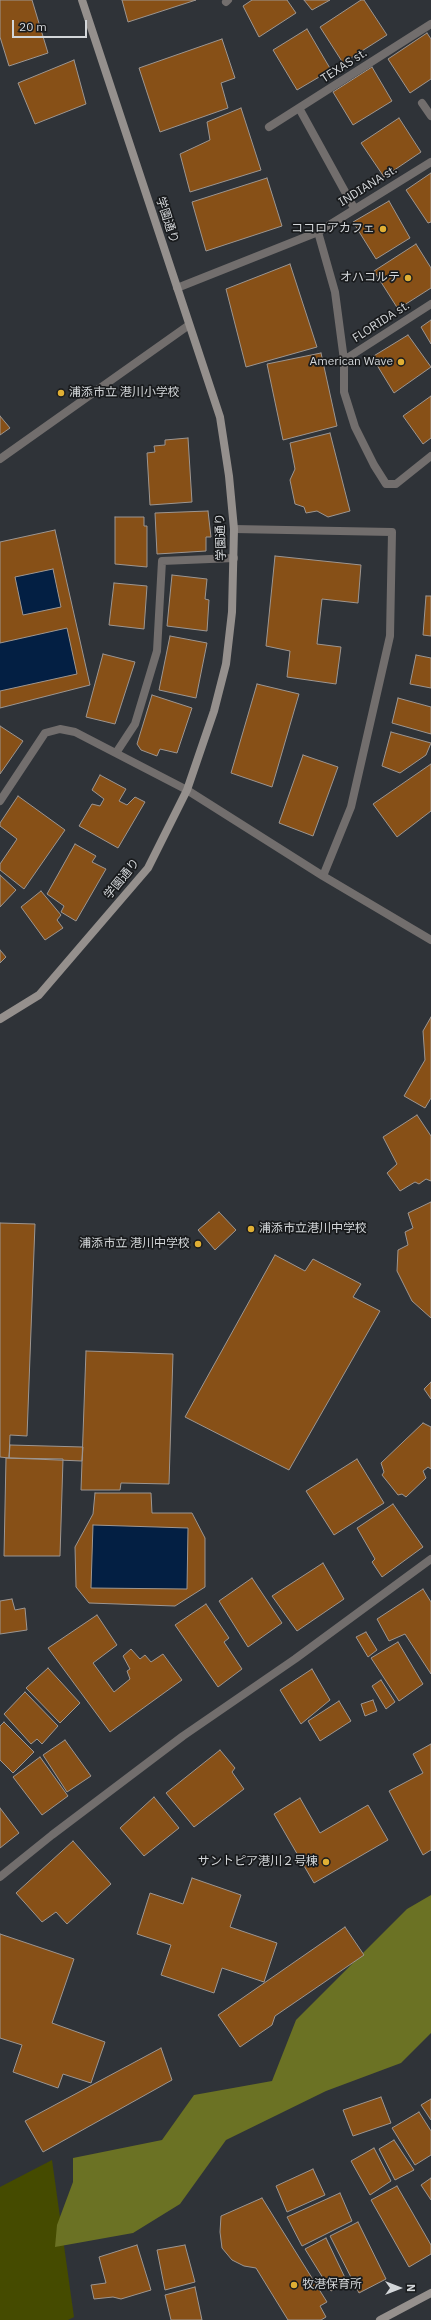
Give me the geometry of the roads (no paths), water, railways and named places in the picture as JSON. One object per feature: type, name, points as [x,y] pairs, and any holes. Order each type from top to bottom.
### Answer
[{"type":"street","name":"学園通り","points":[[0,1019],[39,995],[148,868],[187,790],[214,711],[226,664],[232,612],[234,529],[229,476],[220,417],[82,0]]},
{"type":"street","name":"TEXAS st.","points":[[269,127],[431,24]]},
{"type":"street","points":[[422,103],[431,116]]},
{"type":"street","points":[[299,108],[354,208]]},
{"type":"street","name":"INDIANA st.","points":[[177,288],[318,232],[354,208],[431,162]]},
{"type":"street","points":[[318,232],[335,292],[344,360],[344,392],[355,427],[374,466],[386,484],[396,484],[412,469],[431,456]]},
{"type":"street","name":"FLORIDA st.","points":[[344,360],[431,304]]},
{"type":"street","points":[[0,459],[189,325]]},
{"type":"street","points":[[234,529],[392,532],[390,636],[351,807],[323,876]]},
{"type":"street","points":[[116,754],[135,724],[157,651],[162,561],[234,558]]},
{"type":"street","points":[[0,801],[45,733],[60,729],[75,732],[187,790],[323,876],[431,940]]},
{"type":"street","points":[[0,1877],[52,1835],[183,1736],[295,1659],[431,1559]]},
{"type":"street","points":[[380,2320],[431,2294]]},
{"type":"water","points":[[53,569],[61,607],[23,615],[15,577]]},
{"type":"water","points":[[67,628],[77,674],[0,691],[0,643]]},
{"type":"water","points":[[93,1525],[188,1528],[187,1589],[91,1588]]},
{"type":"place","name":"ココロアカフェ","points":[[383,229]]},
{"type":"place","name":"オハコルテ","points":[[408,278]]},
{"type":"place","name":"American Wave","points":[[401,362]]},
{"type":"place","name":"浦添市立 港川小学校","points":[[61,393]]},
{"type":"place","name":"浦添市立港川中学校","points":[[251,1229]]},
{"type":"place","name":"浦添市立 港川中学校","points":[[198,1244]]},
{"type":"place","name":"サントピア港川２号棟","points":[[326,1862]]},
{"type":"place","name":"牧港保育所","points":[[294,2285]]}]
